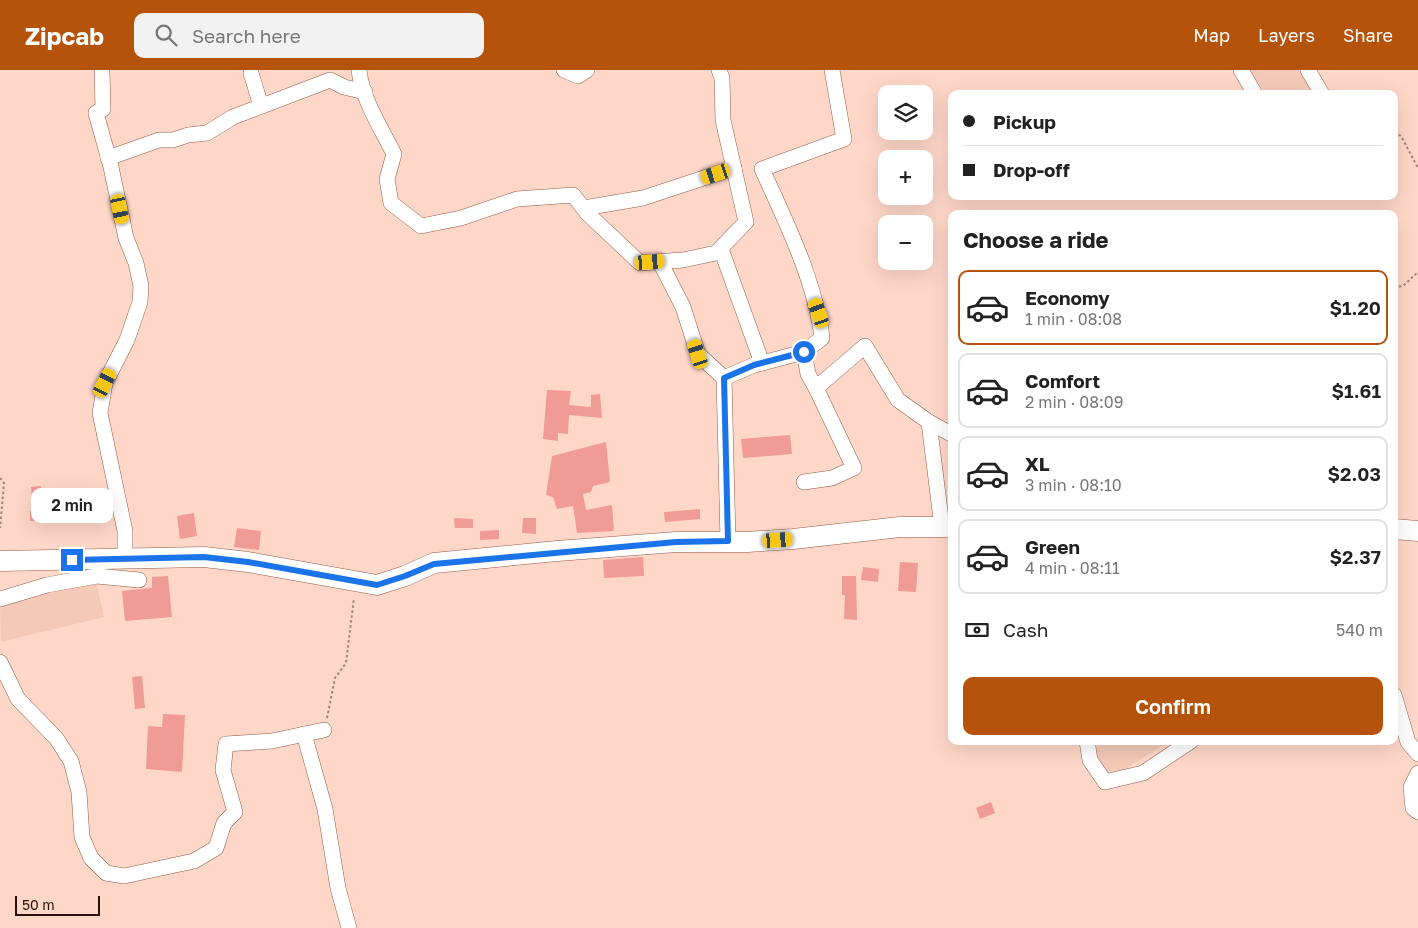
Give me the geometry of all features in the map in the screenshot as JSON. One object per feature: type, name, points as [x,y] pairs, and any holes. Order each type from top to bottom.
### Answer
[{"type":"main road","points":[[0,561],[204,557],[248,562],[356,583],[377,585],[434,564],[666,542],[793,539],[900,527],[946,527]]},
{"type":"main road","points":[[1398,529],[1418,531]]},
{"type":"street","points":[[102,70],[104,109],[96,113],[126,238],[136,263],[141,286],[140,302],[127,340],[105,383],[100,413],[126,532],[125,559]]},
{"type":"street","points":[[359,70],[365,92],[394,154],[387,180],[391,203],[421,226],[461,218],[516,199],[574,195],[584,208],[640,263],[716,254],[746,222],[724,120],[722,78],[719,70]]},
{"type":"street","points":[[564,70],[578,76],[587,70]]},
{"type":"street","points":[[724,378],[762,363],[804,352],[822,338],[819,313],[802,264],[762,169],[844,139],[832,70]]},
{"type":"street","points":[[1241,70],[1253,90]]},
{"type":"street","points":[[1308,70],[1320,90]]},
{"type":"street","points":[[254,71],[261,106]]},
{"type":"street","points":[[108,158],[160,140],[173,140],[188,135],[207,133],[233,117],[330,80],[344,87],[365,92]]},
{"type":"street","points":[[584,208],[643,198],[734,168]]},
{"type":"street","points":[[721,249],[762,363]]},
{"type":"street","points":[[660,262],[682,307],[698,354],[724,378],[728,541]]},
{"type":"street","points":[[816,388],[865,346],[898,400],[928,422],[948,432]]},
{"type":"street","points":[[804,352],[808,374],[854,468],[832,478],[804,482]]},
{"type":"street","points":[[928,422],[946,527]]},
{"type":"street","points":[[0,599],[47,585],[97,576],[139,580]]},
{"type":"street","points":[[0,662],[18,699],[56,738],[71,761],[79,792],[82,837],[90,858],[106,873],[124,876],[194,861],[216,848],[224,823],[234,812],[222,770],[226,744],[272,740],[324,730]]},
{"type":"street","points":[[1398,708],[1408,742],[1418,754]]},
{"type":"street","points":[[304,734],[325,809],[338,888],[349,928]]},
{"type":"street","points":[[1088,745],[1090,760],[1105,782],[1143,773],[1186,745]]},
{"type":"street","points":[[1418,773],[1411,787],[1413,808],[1418,812]]},
{"type":"path","points":[[1398,135],[1401,136],[1418,168]]},
{"type":"path","points":[[1398,287],[1403,286],[1418,272]]},
{"type":"path","points":[[0,478],[4,483],[0,528]]},
{"type":"path","points":[[324,730],[335,678],[346,663],[356,583]]},
{"type":"shaded area","points":[[1250,70],[1300,70],[1313,90],[1263,90]]},
{"type":"shaded area","points":[[96,582],[104,617],[1,642],[0,605]]},
{"type":"shaded area","points":[[1096,745],[1164,745],[1120,772],[1107,771],[1097,761],[1094,749]]},
{"type":"building","points":[[547,390],[571,391],[569,405],[591,407],[591,395],[600,394],[602,418],[569,415],[568,434],[558,433],[558,441],[543,439]]},
{"type":"building","points":[[790,435],[792,454],[743,458],[741,439]]},
{"type":"building","points":[[606,442],[610,482],[593,486],[591,492],[583,494],[586,510],[612,505],[614,531],[577,533],[573,506],[557,509],[553,497],[546,495],[552,456]]},
{"type":"building","points":[[41,486],[43,521],[30,521],[30,511],[33,511],[31,487]]},
{"type":"building","points":[[700,509],[700,519],[665,522],[664,512]]},
{"type":"building","points":[[194,513],[197,536],[180,539],[177,516]]},
{"type":"building","points":[[454,518],[473,519],[473,528],[455,528]]},
{"type":"building","points":[[523,518],[536,518],[536,534],[522,533]]},
{"type":"building","points":[[237,528],[261,531],[259,550],[234,547]]},
{"type":"building","points":[[499,530],[499,539],[480,540],[480,531]]},
{"type":"building","points":[[643,557],[644,576],[604,578],[603,560]]},
{"type":"building","points":[[900,562],[918,563],[916,592],[898,591]]},
{"type":"building","points":[[863,567],[879,569],[878,582],[861,580]]},
{"type":"building","points":[[168,576],[172,617],[125,621],[122,591],[152,588],[152,577]]},
{"type":"building","points":[[842,576],[856,576],[857,620],[844,619],[845,595],[842,595]]},
{"type":"building","points":[[142,676],[145,708],[135,709],[132,677]]},
{"type":"building","points":[[163,714],[185,715],[182,772],[146,769],[148,726],[162,727]]},
{"type":"building","points":[[991,802],[995,813],[980,819],[976,808]]},
{"type":"route","points":[[72,560],[204,557],[248,562],[356,583],[377,585],[434,564],[557,551],[676,542],[728,541],[724,378],[754,365],[804,352]]}]
